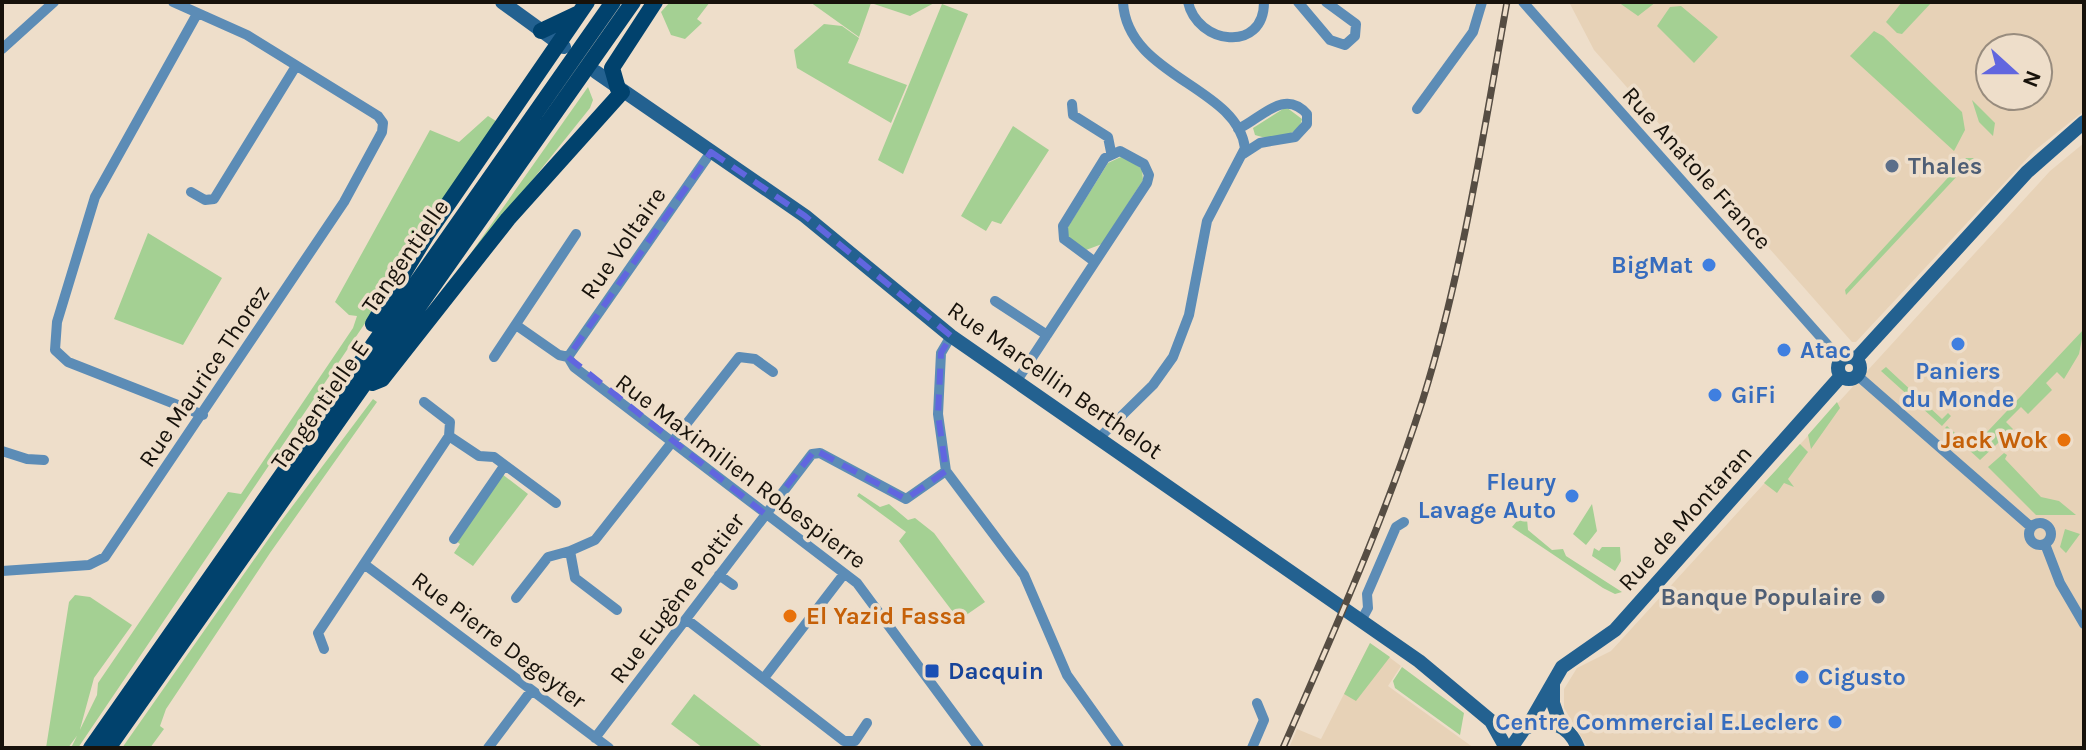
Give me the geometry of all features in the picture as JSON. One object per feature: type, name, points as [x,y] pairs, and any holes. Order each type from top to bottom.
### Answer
[{"type":"main road","points":[[502,2],[561,46]]},
{"type":"main road","points":[[596,38],[613,2]]},
{"type":"main road","points":[[596,38],[633,2]]},
{"type":"main road","points":[[363,387],[382,379],[508,219],[620,90],[612,77],[616,58],[655,2]]},
{"type":"main road","points":[[541,31],[582,8]]},
{"type":"main road","points":[[246,525],[426,236],[561,46],[582,8]]},
{"type":"main road","name":"Tangentielle","points":[[91,748],[246,525],[596,38]]},
{"type":"main road","name":"Rue Marcellin Berthelot","points":[[596,72],[805,216],[951,336],[1419,661],[1491,721],[1509,748],[1526,728],[1539,723],[1561,726]]},
{"type":"main road","name":"Tangentielle E","points":[[108,748],[363,387],[563,85]]},
{"type":"main road","name":"Rue de Montaran","points":[[1526,728],[1554,679],[1572,658],[1615,630],[1846,365],[2027,172],[2084,122]]},
{"type":"main road","points":[[1846,365],[1861,369],[1858,376]]},
{"type":"main road","points":[[1554,679],[1553,703],[1561,726],[1574,738],[1578,748]]},
{"type":"main road","name":"Rue Marcellin Berthelot","points":[[1491,721],[1526,728]]},
{"type":"street","points":[[2,49],[54,2]]},
{"type":"street","points":[[173,2],[247,35],[296,66],[214,199],[205,200],[191,192]]},
{"type":"street","points":[[1099,438],[1153,385],[1177,349],[1189,315],[1207,221],[1243,154],[1244,140],[1238,129],[1210,100],[1135,41],[1127,25],[1123,2]]},
{"type":"street","points":[[1188,2],[1200,24],[1232,39],[1243,38],[1257,27],[1264,2]]},
{"type":"street","points":[[1298,2],[1330,40],[1345,45],[1355,36],[1356,24],[1326,2]]},
{"type":"street","points":[[1417,109],[1476,28],[1482,2]]},
{"type":"street","name":"Rue Anatole France","points":[[1523,2],[1846,365]]},
{"type":"street","points":[[197,14],[95,197],[61,305],[54,343],[58,355],[68,362],[203,415]]},
{"type":"street","name":"Rue Maurice Thorez","points":[[2,571],[99,563],[203,415],[344,202],[380,140],[383,123],[378,116],[296,66]]},
{"type":"street","points":[[1238,129],[1279,103],[1294,103],[1307,114],[1307,124],[1295,137],[1260,143],[1243,154]]},
{"type":"street","points":[[1072,104],[1073,115],[1108,137],[1111,152],[1063,226],[1064,239],[1095,262]]},
{"type":"street","name":"Rue Voltaire","points":[[568,357],[711,152]]},
{"type":"street","points":[[1016,382],[1149,175],[1144,164],[1128,154],[1111,152]]},
{"type":"street","points":[[494,357],[576,234]]},
{"type":"street","points":[[995,301],[1047,335]]},
{"type":"street","name":"Rue Maximilien Robespierre","points":[[516,325],[559,355],[568,357],[574,367],[864,591],[979,748]]},
{"type":"street","points":[[951,336],[941,353],[938,414],[946,471],[1024,575],[1067,675],[1119,748]]},
{"type":"street","points":[[516,598],[548,557],[595,540],[739,357],[755,359],[773,372]]},
{"type":"street","points":[[1858,376],[2031,527],[2032,542],[2045,544]]},
{"type":"street","points":[[324,649],[318,633],[449,436],[450,422],[424,402]]},
{"type":"street","points":[[449,436],[479,456],[494,457],[556,503]]},
{"type":"street","points":[[2,451],[27,459],[44,460]]},
{"type":"street","name":"Rue Eugène Pottier","points":[[595,738],[765,514],[816,452],[906,499],[946,471]]},
{"type":"street","points":[[454,539],[502,469]]},
{"type":"street","points":[[1361,621],[1368,608],[1367,594],[1396,527],[1404,522]]},
{"type":"street","points":[[2031,527],[2040,523],[2049,527],[2051,535],[2045,544]]},
{"type":"street","points":[[2045,544],[2060,583],[2084,624]]},
{"type":"street","points":[[570,551],[575,578],[617,610]]},
{"type":"street","name":"Rue Pierre Degeyter","points":[[364,564],[609,748]]},
{"type":"street","points":[[764,678],[844,574]]},
{"type":"street","points":[[719,575],[733,585]]},
{"type":"street","points":[[686,619],[764,678],[842,745],[855,741],[867,723]]},
{"type":"street","points":[[488,748],[531,691]]},
{"type":"street","points":[[1252,748],[1264,720],[1257,703]]},
{"type":"highlighted area","points":[[711,152],[805,216],[951,336],[941,353],[938,414],[946,471],[906,499],[815,450],[765,514],[568,357]]},
{"type":"shaded area","points":[[1569,2],[2084,2],[2084,111],[2034,151],[1856,342],[1852,342],[1594,50]]},
{"type":"shaded area","points":[[2084,143],[2084,748],[1588,748],[1564,708],[1564,689],[1577,668],[1611,651],[2050,171]]},
{"type":"shaded area","points":[[1370,643],[1401,666],[1388,686],[1474,748],[1289,748],[1297,729],[1321,739]]},
{"type":"green space","points":[[670,2],[710,2],[697,19],[702,23],[685,39],[671,35],[661,12]]},
{"type":"green space","points":[[810,2],[936,2],[910,16],[871,3],[859,37]]},
{"type":"green space","points":[[1618,2],[1656,2],[1638,16]]},
{"type":"green space","points":[[1902,2],[1932,2],[1902,34],[1886,22]]},
{"type":"green space","points":[[942,4],[968,14],[903,174],[878,160]]},
{"type":"green space","points":[[1681,6],[1718,37],[1694,63],[1657,26],[1670,7]]},
{"type":"green space","points":[[824,24],[842,26],[859,38],[848,63],[907,85],[891,123],[797,68],[794,50]]},
{"type":"green space","points":[[1874,31],[1883,36],[1962,112],[1965,130],[1954,151],[1850,56]]},
{"type":"green space","points":[[588,87],[593,100],[590,108],[450,283]]},
{"type":"green space","points":[[1286,107],[1302,119],[1296,130],[1276,137],[1255,135],[1253,128]]},
{"type":"green space","points":[[1976,112],[1984,112],[1995,123],[1993,136],[1979,122]]},
{"type":"green space","points":[[488,116],[496,121],[376,307],[78,748],[71,748],[97,695],[98,683],[228,492],[241,494],[353,328],[357,316],[349,315],[335,302],[430,130],[459,142]]},
{"type":"green space","points":[[1013,126],[1049,150],[1001,224],[992,221],[986,231],[961,216]]},
{"type":"green space","points":[[1123,156],[1142,169],[1143,180],[1102,244],[1086,250],[1068,238],[1066,230],[1108,163]]},
{"type":"green space","points":[[1966,158],[1974,158],[1846,295],[1845,290]]},
{"type":"green space","points":[[148,233],[222,278],[183,345],[114,319]]},
{"type":"green space","points":[[2084,329],[2079,354],[2064,379],[2057,372],[2046,383],[2052,390],[2028,414],[2021,407],[2006,422],[2013,429],[1980,460],[1945,428],[1947,426],[1972,448]]},
{"type":"green space","points":[[1886,367],[1942,419],[1948,413],[1951,416],[1942,426],[1881,371]]},
{"type":"green space","points":[[373,399],[377,402],[270,553],[166,709],[160,726],[164,729],[150,748],[122,748],[279,524]]},
{"type":"green space","points":[[1837,402],[1840,408],[1811,449],[1808,435]]},
{"type":"green space","points":[[1800,444],[1808,452],[1788,479],[1794,487],[1784,483],[1777,493],[1764,483]]},
{"type":"green space","points":[[2004,453],[2007,455],[2005,459],[2041,497],[2059,501],[2076,515],[2036,515],[1988,467]]},
{"type":"green space","points":[[502,474],[528,494],[473,566],[454,553],[460,544],[456,541]]},
{"type":"green space","points":[[859,493],[880,507],[889,504],[908,520],[915,518],[934,533],[985,602],[959,620],[899,541],[906,532],[857,496]]},
{"type":"green space","points":[[1592,504],[1597,531],[1586,545],[1573,534]]},
{"type":"green space","points":[[1521,516],[1527,519],[1528,530],[1552,550],[1563,549],[1566,556],[1622,592],[1615,594],[1603,588],[1512,527]]},
{"type":"green space","points":[[2065,529],[2080,534],[2066,553],[2060,547]]},
{"type":"green space","points":[[1602,547],[1620,547],[1621,561],[1615,571],[1592,556],[1594,548],[1599,551]]},
{"type":"green space","points":[[75,595],[90,597],[132,625],[94,678],[79,733],[68,748],[46,748],[69,602]]},
{"type":"green space","points":[[1370,643],[1390,657],[1356,701],[1344,694]]},
{"type":"green space","points":[[1402,667],[1464,713],[1460,735],[1395,688],[1393,681]]},
{"type":"green space","points":[[694,694],[764,748],[703,748],[671,724]]},
{"type":"railway","points":[[1283,748],[1375,532],[1423,399],[1461,252],[1507,2]]},
{"type":"place","name":"Thales","points":[[1892,166]]},
{"type":"place","name":"BigMat","points":[[1709,265]]},
{"type":"place","name":"Paniers du Monde","points":[[1958,344]]},
{"type":"place","name":"Atac","points":[[1784,350]]},
{"type":"place","name":"GiFi","points":[[1715,395]]},
{"type":"place","name":"Jack Wok","points":[[2064,440]]},
{"type":"place","name":"Fleury Lavage Auto","points":[[1572,496]]},
{"type":"place","name":"Banque Populaire","points":[[1878,597]]},
{"type":"place","name":"El Yazid Fassa","points":[[790,616]]},
{"type":"place","name":"Dacquin","points":[[932,671]]},
{"type":"place","name":"Cigusto","points":[[1802,677]]},
{"type":"place","name":"Centre Commercial E.Leclerc","points":[[1835,722]]}]
